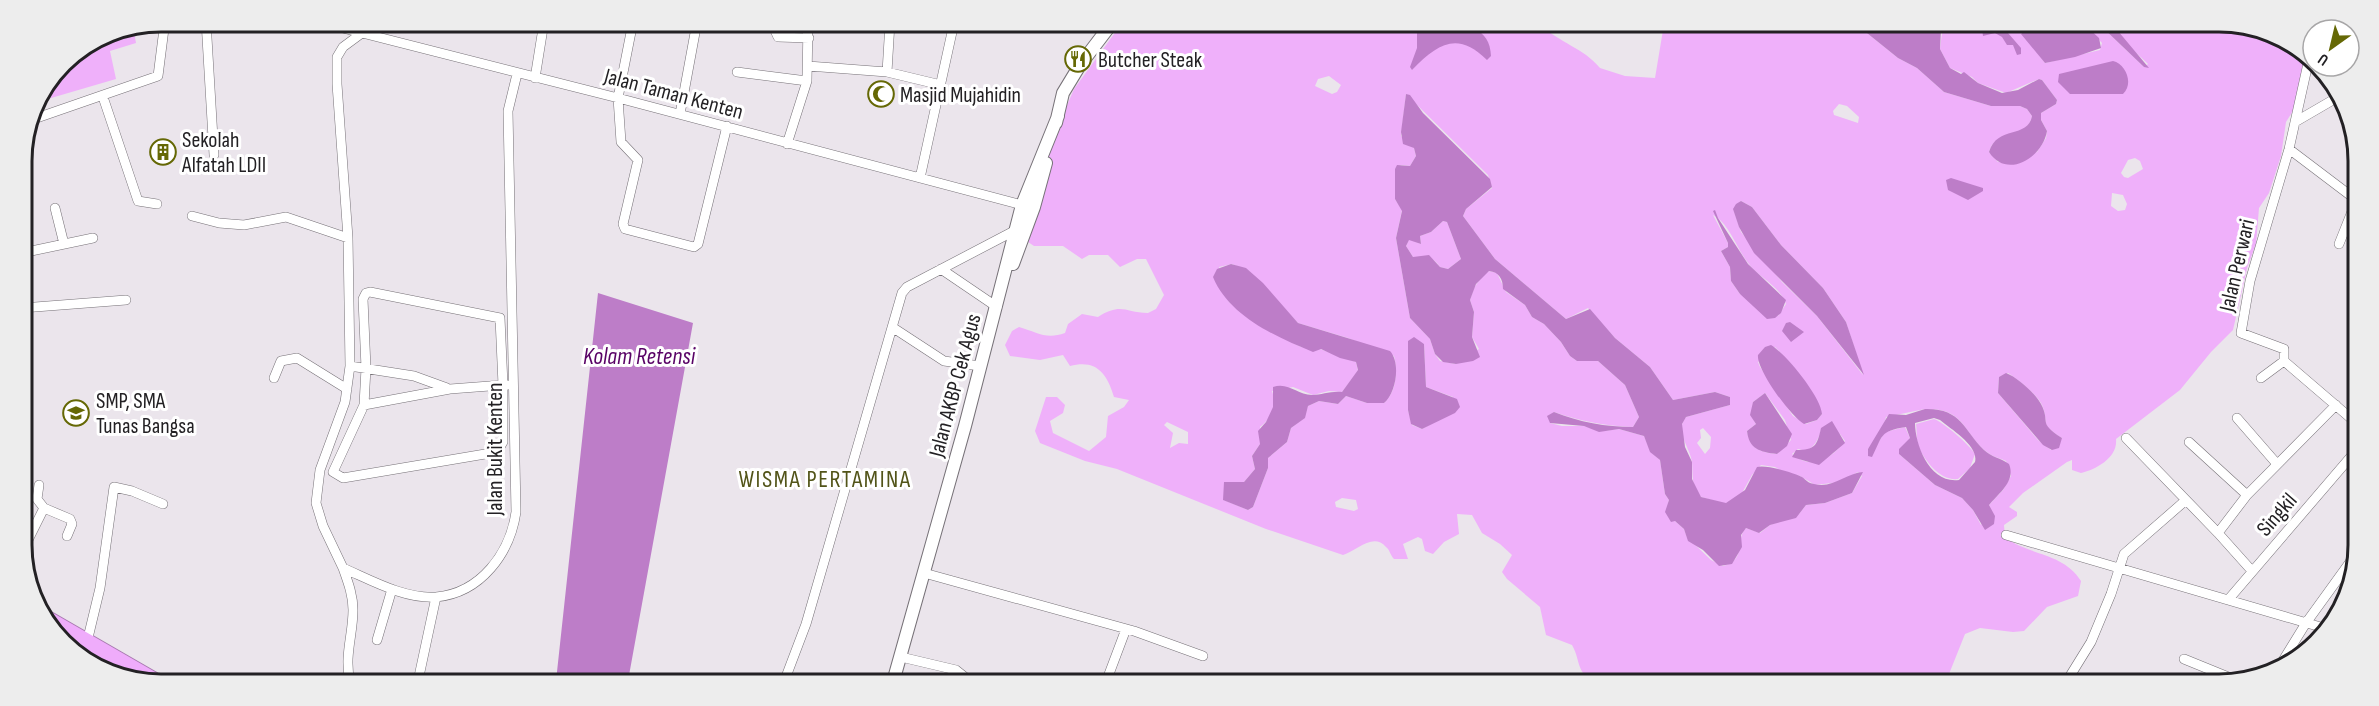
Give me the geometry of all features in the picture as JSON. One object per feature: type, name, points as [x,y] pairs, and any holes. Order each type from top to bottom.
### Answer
[{"type":"highway","points":[[60,626],[140,672]]},
{"type":"main road","name":"Jalan AKBP Cek Agus","points":[[997,307],[1034,207],[1063,93],[1080,65],[1105,32]]},
{"type":"main road","name":"Jalan AKBP Cek Agus","points":[[895,674],[997,307],[1014,231],[1022,205],[1058,116]]},
{"type":"street","points":[[39,117],[158,76],[164,32]]},
{"type":"street","points":[[207,32],[214,155]]},
{"type":"street","name":"Jalan Taman Kenten","points":[[359,32],[1022,205]]},
{"type":"street","points":[[535,78],[542,32]]},
{"type":"street","points":[[631,32],[618,98],[621,142],[638,160],[623,224],[629,231],[694,247],[698,244],[726,126]]},
{"type":"street","points":[[680,114],[695,32]]},
{"type":"street","points":[[776,32],[778,37],[809,38]]},
{"type":"street","points":[[787,144],[807,81],[809,32]]},
{"type":"street","points":[[887,72],[890,32]]},
{"type":"street","points":[[920,178],[952,32]]},
{"type":"street","points":[[348,674],[346,666],[353,611],[351,592],[343,568],[323,526],[316,503],[320,470],[338,427],[350,366],[348,238],[337,84],[338,57],[343,47],[367,34]]},
{"type":"street","points":[[808,66],[887,72],[941,85]]},
{"type":"street","points":[[737,72],[807,81]]},
{"type":"street","name":"Jalan Bukit Kenten","points":[[436,597],[455,591],[483,576],[501,557],[513,529],[516,512],[508,111],[517,74]]},
{"type":"street","name":"Jalan Perwari","points":[[2305,78],[2289,148],[2250,281],[2241,332],[2243,336],[2282,347],[2284,361],[2348,416]]},
{"type":"street","points":[[104,96],[138,201],[157,204]]},
{"type":"street","points":[[2295,122],[2333,101]]},
{"type":"street","points":[[2289,148],[2348,194]]},
{"type":"street","points":[[55,208],[64,244]]},
{"type":"street","points":[[192,216],[219,223],[244,225],[286,217],[348,238]]},
{"type":"street","points":[[2338,244],[2348,220]]},
{"type":"street","points":[[787,674],[806,624],[905,289],[1014,231]]},
{"type":"street","points":[[32,251],[93,238]]},
{"type":"street","points":[[941,269],[997,307]]},
{"type":"street","points":[[366,293],[500,318],[503,442],[496,452],[339,477],[333,469],[364,405],[366,368],[363,299],[366,293]]},
{"type":"street","points":[[32,307],[126,300]]},
{"type":"street","points":[[892,327],[944,361],[980,366]]},
{"type":"street","points":[[274,378],[281,361],[297,358],[347,389]]},
{"type":"street","points":[[2261,378],[2284,361]]},
{"type":"street","points":[[350,366],[414,376],[450,389]]},
{"type":"street","points":[[364,405],[450,389],[513,385]]},
{"type":"street","points":[[2218,533],[2247,495],[2336,405]]},
{"type":"street","points":[[2237,418],[2277,464]]},
{"type":"street","points":[[2126,438],[2252,571]]},
{"type":"street","points":[[2189,442],[2247,495]]},
{"type":"street","name":"Singkil","points":[[2228,600],[2348,460]]},
{"type":"street","points":[[39,486],[37,500],[44,508],[70,519],[72,524],[67,536]]},
{"type":"street","points":[[87,642],[99,598],[114,488],[132,491],[163,504]]},
{"type":"street","points":[[2072,674],[2091,642],[2112,594],[2118,567],[2127,550],[2186,500]]},
{"type":"street","points":[[32,533],[44,508]]},
{"type":"street","points":[[2006,535],[2319,627]]},
{"type":"street","points":[[343,568],[392,589],[436,597],[420,674]]},
{"type":"street","points":[[924,573],[1126,629],[1203,656]]},
{"type":"street","points":[[2286,655],[2306,623],[2344,573]]},
{"type":"street","points":[[377,640],[392,589]]},
{"type":"street","points":[[1109,674],[1126,629]]},
{"type":"street","points":[[901,657],[956,670],[961,674]]},
{"type":"street","points":[[2184,659],[2221,674]]},
{"type":"shaded area","points":[[1115,32],[1549,32],[1587,55],[1600,68],[1625,76],[1655,78],[1663,32],[1866,32],[1898,58],[1917,68],[1944,92],[1991,106],[2020,106],[2027,109],[2032,116],[2025,128],[1998,139],[1993,144],[1989,152],[1998,162],[2037,152],[2046,138],[2047,131],[2041,120],[2041,113],[2056,104],[2057,100],[2039,79],[2006,93],[1978,83],[1972,77],[1950,68],[1940,49],[1942,33],[1936,32],[2022,32],[2045,63],[2100,50],[2102,43],[2092,32],[2107,32],[2144,67],[2148,64],[2118,32],[2236,33],[2268,41],[2301,61],[2300,89],[2296,106],[2286,122],[2281,156],[2269,193],[2259,208],[2256,244],[2247,268],[2233,330],[2211,352],[2180,390],[2116,439],[2114,451],[2105,461],[2094,469],[2081,473],[2072,470],[2072,460],[2067,462],[2023,493],[2009,507],[2017,512],[2017,516],[2004,525],[2005,537],[2024,548],[2055,559],[2074,572],[2081,581],[2078,596],[2047,607],[2024,631],[1980,628],[1965,634],[1949,674],[1585,674],[1580,668],[1572,645],[1546,635],[1540,607],[1502,572],[1512,555],[1482,533],[1472,515],[1457,514],[1459,534],[1444,542],[1433,554],[1425,551],[1422,539],[1418,537],[1403,544],[1408,559],[1394,559],[1387,548],[1376,541],[1343,555],[1266,529],[1117,469],[1085,461],[1040,443],[1035,431],[1046,397],[1057,397],[1065,405],[1063,413],[1050,421],[1053,433],[1089,451],[1106,437],[1108,416],[1124,407],[1129,400],[1114,397],[1108,381],[1094,366],[1079,364],[1070,366],[1063,355],[1040,360],[1010,356],[1005,345],[1012,331],[1019,327],[1042,334],[1058,335],[1065,333],[1068,324],[1082,314],[1098,317],[1118,309],[1148,313],[1156,309],[1164,295],[1146,259],[1137,259],[1120,267],[1108,255],[1089,255],[1082,259],[1063,246],[1034,246],[1028,242],[1028,230],[1046,154],[1074,89]],"holes":[[[1329,76],[1341,85],[1337,92],[1332,94],[1315,86],[1318,79]],[[1406,94],[1488,175],[1492,188],[1466,209],[1463,216],[1495,259],[1566,319],[1588,308],[1615,338],[1650,367],[1673,400],[1715,392],[1730,397],[1730,405],[1686,417],[1683,422],[1682,433],[1691,457],[1694,485],[1701,497],[1726,504],[1742,493],[1752,475],[1761,465],[1775,467],[1785,473],[1800,476],[1815,485],[1840,482],[1858,472],[1862,476],[1852,493],[1825,503],[1806,505],[1799,514],[1770,525],[1760,533],[1746,528],[1735,559],[1723,566],[1711,560],[1687,537],[1684,529],[1675,521],[1671,521],[1666,512],[1669,500],[1665,494],[1660,460],[1651,452],[1644,436],[1619,429],[1603,431],[1584,426],[1562,426],[1550,423],[1554,412],[1593,422],[1633,427],[1639,417],[1625,385],[1598,361],[1577,361],[1570,356],[1561,342],[1544,324],[1532,317],[1525,305],[1506,292],[1497,273],[1489,271],[1482,276],[1470,300],[1474,312],[1472,337],[1479,349],[1456,364],[1440,361],[1430,339],[1410,318],[1396,238],[1402,210],[1395,199],[1395,169],[1401,165],[1410,166],[1416,156],[1414,148],[1401,136]],[[1839,104],[1847,106],[1859,117],[1858,123],[1834,115],[1833,111]],[[2135,158],[2140,161],[2143,169],[2128,178],[2121,173],[2128,160]],[[2112,193],[2123,195],[2127,204],[2125,210],[2118,211],[2111,206]],[[1741,201],[1752,207],[1781,245],[1823,288],[1846,322],[1863,375],[1817,316],[1782,282],[1741,232],[1734,211]],[[1713,215],[1724,224],[1748,263],[1783,298],[1786,304],[1778,316],[1740,294],[1731,281],[1730,267],[1721,251],[1728,247]],[[1232,264],[1249,271],[1298,323],[1348,338],[1394,356],[1396,368],[1391,394],[1384,403],[1367,403],[1346,396],[1338,404],[1319,401],[1308,406],[1304,418],[1291,428],[1287,442],[1268,458],[1268,468],[1253,507],[1248,510],[1224,500],[1236,482],[1244,482],[1255,469],[1252,456],[1260,444],[1260,427],[1272,411],[1274,401],[1272,391],[1293,387],[1313,395],[1329,391],[1342,392],[1358,371],[1356,362],[1320,349],[1301,347],[1258,325],[1229,302],[1219,267]],[[1408,341],[1424,344],[1426,387],[1453,397],[1447,415],[1422,429],[1412,425],[1408,410]],[[1775,347],[1791,364],[1822,414],[1817,420],[1806,424],[1793,416],[1758,362]],[[2008,373],[2031,392],[2042,405],[2047,426],[2062,438],[2051,450],[2038,440],[1998,393],[1999,377]],[[1765,393],[1785,420],[1791,440],[1777,454],[1757,449],[1748,437],[1747,431],[1756,424],[1752,417],[1753,402]],[[1925,409],[1948,412],[1956,417],[1988,453],[2006,461],[2011,476],[2003,490],[1989,505],[1992,512],[1981,525],[1973,510],[1962,498],[1935,485],[1899,454],[1910,438],[1905,427],[1885,432],[1874,449],[1868,449],[1886,417]],[[1167,422],[1188,432],[1188,444],[1179,443],[1170,448],[1173,433],[1164,425]],[[1703,428],[1711,437],[1710,448],[1705,454],[1697,443],[1701,438],[1700,430]],[[1821,430],[1840,434],[1845,441],[1834,453],[1821,461],[1807,462],[1792,454],[1798,449],[1806,451],[1811,448]],[[1342,498],[1356,500],[1358,509],[1354,511],[1336,507],[1335,502]]]},
{"type":"shaded area","points":[[134,34],[136,43],[110,51],[116,79],[47,99],[58,82],[75,63],[111,41]]},
{"type":"shaded area","points":[[1443,221],[1447,222],[1461,259],[1448,269],[1440,267],[1431,258],[1413,257],[1406,246],[1409,239],[1421,244],[1420,236],[1431,232]]},
{"type":"shaded area","points":[[1934,419],[1956,434],[1975,454],[1970,468],[1958,479],[1951,479],[1940,474],[1919,448],[1916,424]]},
{"type":"water","points":[[1417,32],[1478,32],[1489,43],[1491,56],[1487,60],[1467,46],[1457,43],[1448,44],[1431,53],[1412,70],[1410,67],[1417,48]]},
{"type":"water","points":[[1866,32],[1941,32],[1940,49],[1950,68],[1961,74],[1964,72],[1978,83],[2002,93],[2018,90],[2039,79],[2042,80],[2057,100],[2056,104],[2041,113],[2041,120],[2047,131],[2044,141],[2032,156],[2023,162],[2014,165],[1996,160],[1989,152],[1993,144],[2005,135],[2025,128],[2032,116],[2027,109],[2020,106],[1991,106],[1944,92],[1917,68],[1898,58]]},
{"type":"water","points":[[1982,32],[2008,33],[2021,48],[2021,54],[2017,55],[2013,45],[2007,45],[2002,37],[1995,33],[1983,36]]},
{"type":"water","points":[[2023,32],[2093,32],[2099,38],[2101,48],[2075,57],[2045,63],[2021,34]]},
{"type":"water","points":[[2107,32],[2119,32],[2149,68],[2144,67]]},
{"type":"water","points":[[2113,61],[2122,66],[2127,75],[2128,85],[2123,94],[2070,94],[2058,82],[2059,74]]},
{"type":"water","points":[[1406,94],[1410,95],[1423,113],[1490,179],[1492,187],[1466,209],[1463,216],[1495,259],[1566,319],[1590,309],[1615,338],[1650,367],[1673,400],[1715,392],[1730,397],[1730,405],[1686,417],[1682,424],[1685,447],[1692,462],[1692,479],[1701,497],[1726,503],[1745,490],[1757,467],[1761,466],[1787,471],[1810,483],[1821,485],[1863,472],[1852,493],[1825,503],[1806,505],[1796,518],[1770,525],[1759,533],[1746,528],[1741,535],[1742,547],[1732,564],[1719,566],[1703,550],[1688,541],[1684,529],[1675,521],[1671,522],[1665,512],[1669,500],[1665,494],[1660,460],[1650,452],[1644,436],[1619,429],[1599,432],[1584,426],[1550,423],[1547,416],[1554,412],[1583,421],[1623,427],[1633,427],[1639,417],[1625,385],[1598,361],[1577,361],[1570,356],[1561,342],[1544,324],[1532,317],[1525,305],[1503,289],[1498,274],[1489,271],[1476,284],[1470,300],[1474,312],[1472,337],[1480,357],[1473,361],[1456,364],[1443,362],[1435,354],[1430,339],[1410,318],[1396,238],[1402,211],[1395,199],[1395,169],[1397,165],[1410,166],[1416,156],[1414,148],[1403,144],[1401,132]],"holes":[[[1443,221],[1447,222],[1461,259],[1448,269],[1440,267],[1429,255],[1413,257],[1406,246],[1409,240],[1421,244],[1420,236],[1431,232]]]},
{"type":"water","points":[[1951,178],[1983,188],[1983,191],[1968,200],[1948,190],[1946,180]]},
{"type":"water","points":[[1741,201],[1752,207],[1781,245],[1823,288],[1846,322],[1864,375],[1817,316],[1754,253],[1739,227],[1733,209]]},
{"type":"water","points":[[1715,210],[1748,264],[1786,300],[1781,313],[1775,318],[1767,319],[1740,294],[1731,281],[1730,267],[1721,251],[1728,247],[1728,243],[1713,211]]},
{"type":"water","points":[[1231,264],[1246,268],[1263,283],[1298,323],[1390,351],[1396,370],[1392,392],[1384,403],[1367,403],[1346,396],[1338,404],[1319,401],[1308,406],[1305,418],[1291,428],[1287,442],[1268,458],[1268,468],[1253,507],[1248,510],[1223,500],[1224,482],[1244,482],[1255,469],[1252,456],[1260,444],[1258,431],[1266,422],[1273,407],[1273,387],[1284,386],[1312,395],[1342,392],[1358,370],[1356,362],[1340,358],[1321,349],[1313,352],[1269,332],[1242,314],[1220,291],[1213,277],[1217,269]]},
{"type":"water","name":"Kolam Retensi","points":[[598,293],[693,323],[629,674],[557,674]]},
{"type":"water","points":[[1790,322],[1804,332],[1791,342],[1782,331],[1786,323]]},
{"type":"water","points":[[1414,337],[1424,344],[1426,387],[1457,399],[1460,407],[1455,413],[1422,429],[1411,424],[1408,410],[1408,341]]},
{"type":"water","points":[[1771,345],[1793,366],[1816,397],[1822,414],[1817,420],[1804,424],[1798,420],[1768,381],[1758,355],[1765,347]]},
{"type":"water","points":[[2006,373],[2030,390],[2041,404],[2047,425],[2062,438],[2059,448],[2052,450],[2043,445],[1998,393],[1999,377]]},
{"type":"water","points":[[1765,393],[1792,434],[1787,446],[1777,454],[1756,449],[1748,437],[1747,431],[1756,424],[1750,415],[1753,402]]},
{"type":"water","points":[[1925,409],[1946,412],[1960,421],[1987,452],[2009,464],[2011,470],[2008,481],[1989,505],[1995,516],[1994,524],[1985,530],[1973,510],[1962,498],[1935,485],[1899,454],[1899,449],[1910,438],[1906,427],[1886,433],[1880,439],[1872,457],[1868,456],[1868,449],[1889,414],[1906,415]],"holes":[[[1934,418],[1940,420],[1969,444],[1975,456],[1975,462],[1959,480],[1949,480],[1940,476],[1932,470],[1921,452],[1915,423]]]},
{"type":"water","points":[[1832,421],[1845,443],[1819,465],[1792,457],[1796,450],[1814,446],[1821,428]]},
{"type":"place","name":"Butcher Steak","points":[[1078,59]]},
{"type":"place","name":"Masjid Mujahidin","points":[[881,94]]},
{"type":"place","name":"Sekolah Alfatah LDII","points":[[163,152]]},
{"type":"place","name":"SMP, SMA Tunas Bangsa","points":[[76,413]]},
{"type":"district","name":"WISMA PERTAMINA","points":[[825,479]]}]
